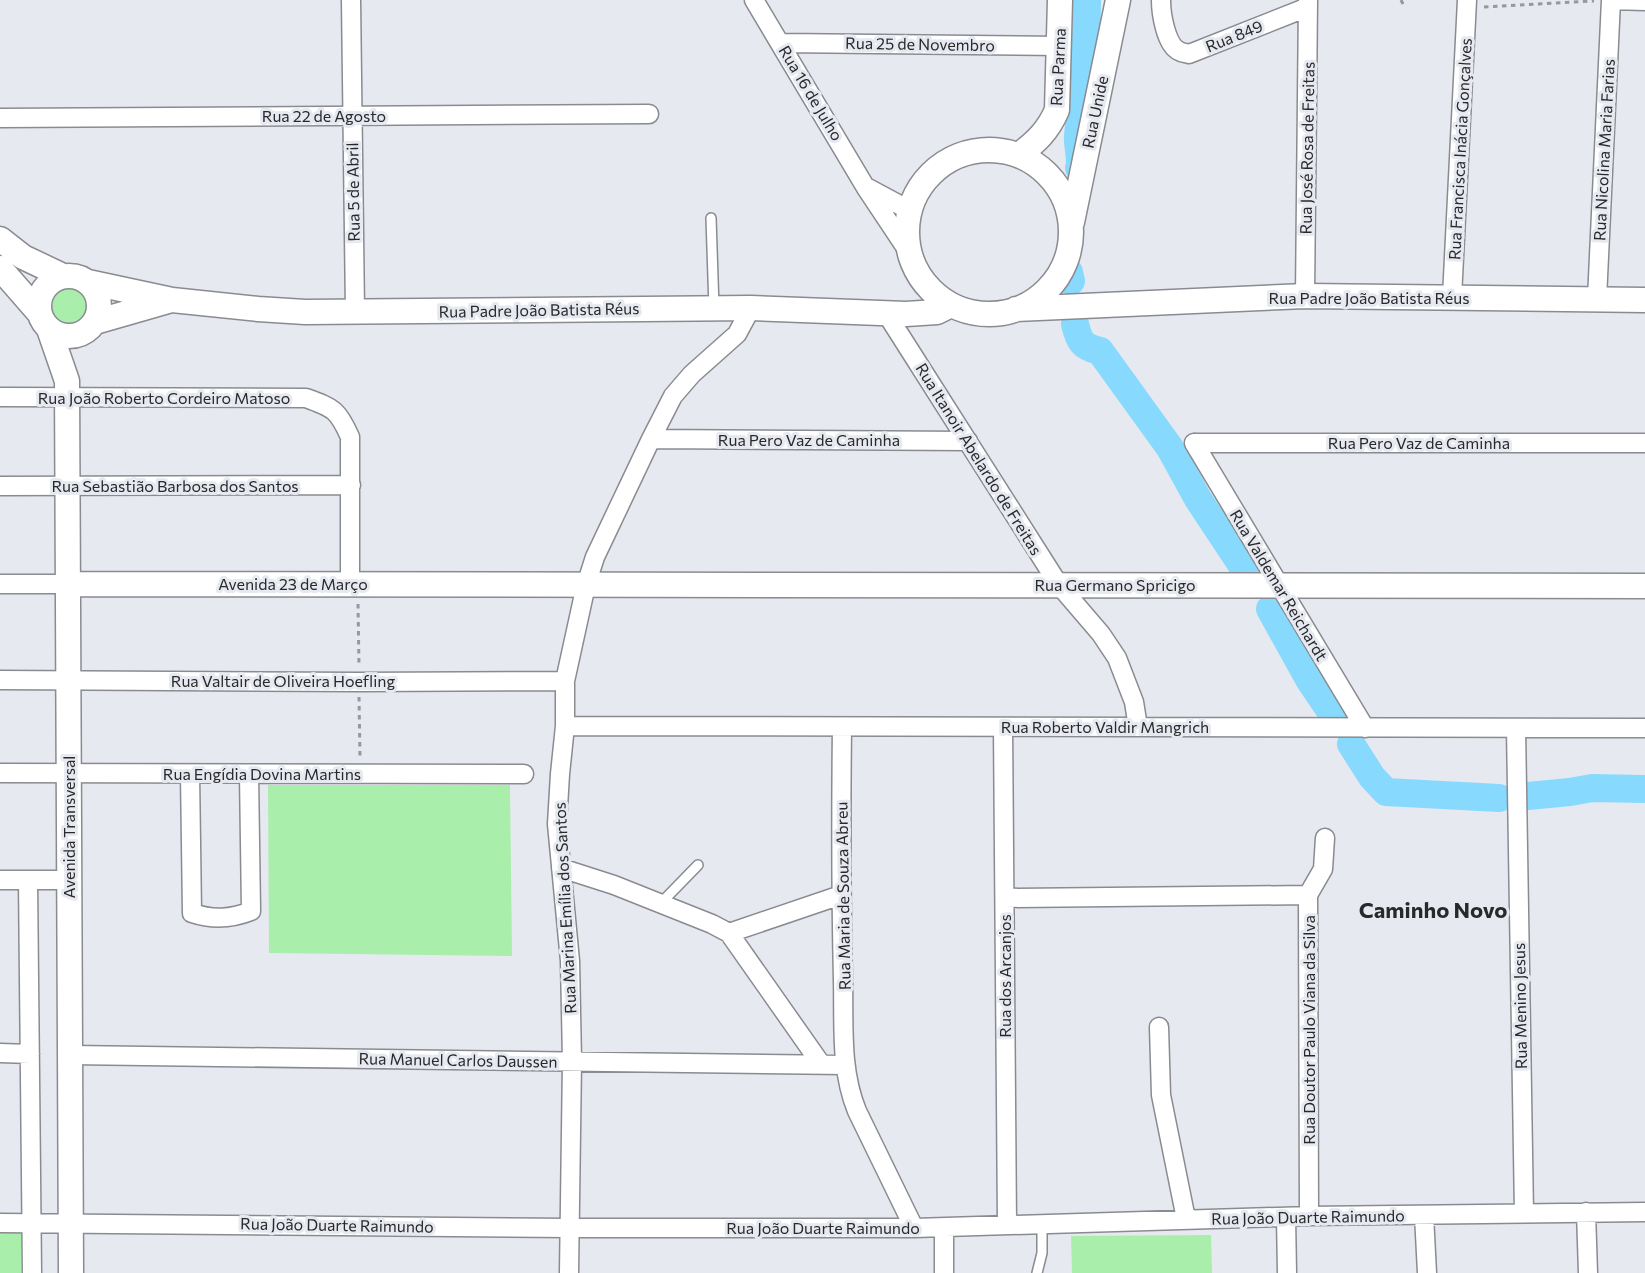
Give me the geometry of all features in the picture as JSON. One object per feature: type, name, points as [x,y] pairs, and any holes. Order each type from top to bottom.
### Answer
[{"type":"main road","name":"Rua Parma","points":[[1019,155],[1040,138],[1051,124],[1057,110],[1060,0]]},
{"type":"main road","name":"Rua Unide","points":[[1072,225],[1118,0]]},
{"type":"main road","points":[[984,150],[1002,150],[1019,155],[1039,166],[1055,182],[1063,195],[1072,225],[1069,252],[1058,276],[1040,297],[1016,309],[998,314],[979,314],[951,305],[937,297],[925,285],[915,269],[908,251],[906,230],[914,197],[930,173],[954,157],[984,150]]},
{"type":"main road","points":[[0,239],[11,255],[63,276],[80,278],[88,282],[98,296],[98,314],[92,325],[74,336],[57,333],[44,321],[0,268]]},
{"type":"main road","points":[[44,321],[40,297],[49,284],[63,276]]},
{"type":"main road","points":[[1058,276],[1094,307]]},
{"type":"main road","name":"Rua Padre João Batista Réus","points":[[88,282],[171,300],[258,309],[355,312],[751,308],[896,314],[937,312],[951,305]]},
{"type":"main road","points":[[896,314],[921,298],[925,285]]},
{"type":"main road","name":"Rua Padre João Batista Réus","points":[[1016,309],[1305,297],[1645,300]]},
{"type":"main road","name":"Rua Padre João Batista Réus","points":[[92,325],[171,300]]},
{"type":"main road","name":"Avenida Transversal","points":[[44,321],[67,389],[71,1273]]},
{"type":"main road","name":"Avenida Transversal","points":[[67,389],[92,325]]},
{"type":"main road","name":"Avenida 23 de Março","points":[[68,584],[586,585]]},
{"type":"main road","name":"Rua Germano Spricigo","points":[[586,585],[1645,586]]},
{"type":"street","name":"Rua 5 de Abril","points":[[351,0],[355,312]]},
{"type":"street","name":"Rua 16 de Julho","points":[[754,0],[866,188],[908,251]]},
{"type":"street","name":"Rua 849","points":[[1161,0],[1162,20],[1173,45],[1179,51],[1189,54],[1308,3]]},
{"type":"street","points":[[1611,0],[1645,1]]},
{"type":"street","name":"Rua Nicolina Maria Farias","points":[[1597,299],[1611,0]]},
{"type":"street","name":"Rua José Rosa de Freitas","points":[[1305,297],[1308,3]]},
{"type":"street","name":"Rua Francisca Inácia Gonçalves","points":[[1452,297],[1467,4]]},
{"type":"street","name":"Rua 25 de Novembro","points":[[781,43],[1060,46]]},
{"type":"street","name":"Rua 22 de Agosto","points":[[0,118],[649,114]]},
{"type":"street","points":[[866,188],[909,210]]},
{"type":"street","name":"Rua Marina Emília dos Santos","points":[[569,1273],[572,1061],[570,961],[557,824],[565,726],[565,681],[586,585],[595,557],[651,439],[673,396],[692,374],[737,334],[751,308]]},
{"type":"street","name":"Rua Itanoir Abelardo de Freitas","points":[[896,314],[968,441],[1059,585],[1101,634],[1117,658],[1134,702],[1138,728]]},
{"type":"street","name":"Rua João Roberto Cordeiro Matoso","points":[[0,397],[67,389],[306,398],[327,406],[340,416],[350,437],[351,485]]},
{"type":"street","name":"Rua Pero Vaz de Caminha","points":[[651,439],[968,441]]},
{"type":"street","name":"Rua Pero Vaz de Caminha","points":[[1194,443],[1645,443]]},
{"type":"street","name":"Rua Valdemar Reichardt","points":[[1194,443],[1365,728]]},
{"type":"street","points":[[350,583],[351,485]]},
{"type":"street","name":"Rua Sebastião Barbosa dos Santos","points":[[0,486],[351,485]]},
{"type":"street","name":"Avenida 23 de Março","points":[[0,584],[68,584]]},
{"type":"street","name":"Rua Valtair de Oliveira Hoefling","points":[[0,680],[565,681]]},
{"type":"street","name":"Rua Roberto Valdir Mangrich","points":[[565,726],[1645,728]]},
{"type":"street","name":"Rua Maria de Souza Abreu","points":[[842,727],[841,895],[845,1065],[850,1095],[857,1112],[914,1228]]},
{"type":"street","name":"Rua dos Arcanjos","points":[[1003,727],[1007,1225]]},
{"type":"street","name":"Rua Menino Jesus","points":[[1516,728],[1524,1213]]},
{"type":"street","name":"Rua Engídia Dovina Martins","points":[[0,773],[524,774]]},
{"type":"street","points":[[190,774],[192,914],[210,918],[235,917],[251,911],[249,774]]},
{"type":"street","points":[[1308,895],[1323,869],[1325,838]]},
{"type":"street","points":[[561,868],[588,875],[661,903],[729,933],[821,1064]]},
{"type":"street","points":[[0,880],[69,880]]},
{"type":"street","points":[[28,880],[32,1273]]},
{"type":"street","points":[[729,933],[841,895]]},
{"type":"street","name":"Rua Doutor Paulo Viana da Silva","points":[[1005,898],[1308,895],[1310,1216]]},
{"type":"street","points":[[1159,1027],[1161,1095],[1186,1220]]},
{"type":"street","points":[[0,1053],[30,1054]]},
{"type":"street","name":"Rua Manuel Carlos Daussen","points":[[70,1054],[845,1065]]},
{"type":"street","points":[[1586,1212],[1588,1273]]},
{"type":"street","name":"Rua João Duarte Raimundo","points":[[0,1223],[569,1228],[944,1228],[1310,1216],[1645,1212]]},
{"type":"street","points":[[1424,1215],[1427,1273]]},
{"type":"street","points":[[1286,1217],[1287,1273]]},
{"type":"street","points":[[944,1228],[944,1273]]},
{"type":"lane","points":[[711,218],[714,308]]},
{"type":"lane","points":[[661,903],[698,865]]},
{"type":"lane","points":[[1037,1273],[1042,1253],[1042,1224]]},
{"type":"path","points":[[1401,0],[1404,6]]},
{"type":"path","points":[[1467,4],[1611,0]]},
{"type":"green space","points":[[69,283],[85,290],[92,306],[85,322],[69,329],[53,322],[46,306],[53,290]]},
{"type":"green space","points":[[268,785],[510,785],[512,956],[269,953]]},
{"type":"green space","points":[[0,1232],[21,1232],[21,1273],[0,1273]]},
{"type":"green space","points":[[1211,1235],[1212,1273],[1072,1273],[1071,1236]]},
{"type":"waterway","points":[[1079,168],[1078,136],[1087,0]]},
{"type":"waterway","points":[[1069,272],[1071,281]]},
{"type":"waterway","points":[[1075,324],[1082,342],[1100,351],[1170,448],[1198,499],[1245,570]]},
{"type":"waterway","points":[[1270,609],[1310,681],[1333,715]]},
{"type":"waterway","points":[[1351,744],[1372,777],[1386,792],[1499,798]]},
{"type":"waterway","points":[[1528,796],[1592,788],[1645,789]]},
{"type":"district","name":"Caminho Novo","points":[[1433,910]]}]
